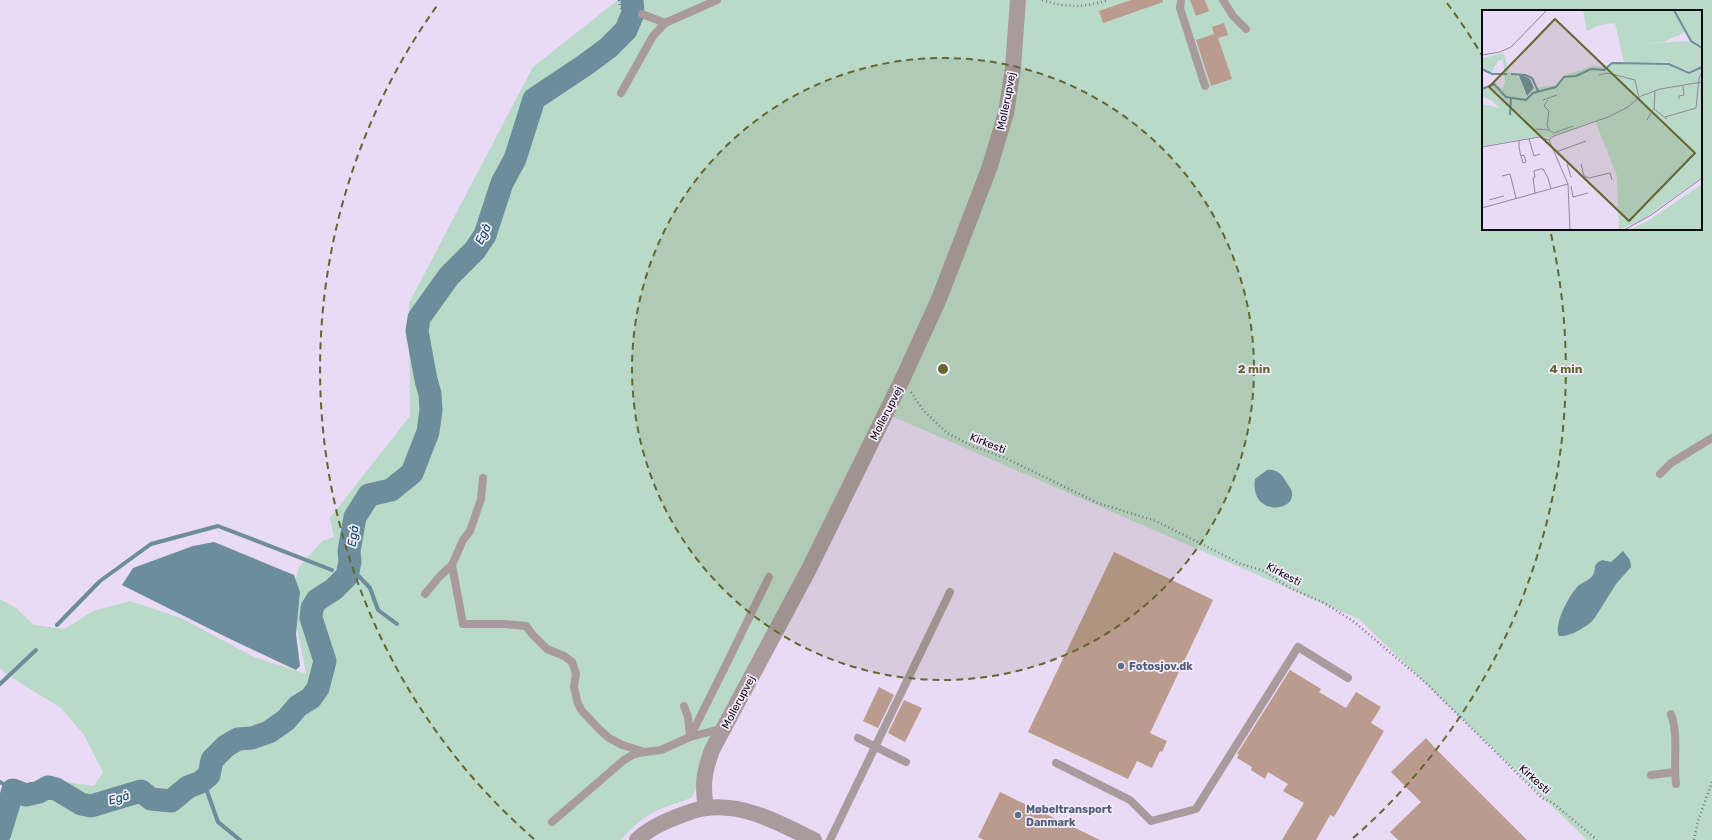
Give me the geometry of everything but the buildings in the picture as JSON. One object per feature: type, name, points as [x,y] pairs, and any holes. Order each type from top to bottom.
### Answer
[{"type":"street","name":"Mollerupvej","points":[[706,808],[703,790],[704,777],[712,750],[809,569],[902,380],[939,299],[989,169],[1006,113],[1013,68],[1018,0]]},
{"type":"street","points":[[637,840],[642,835],[662,823],[684,814],[706,808],[736,809],[767,817],[809,839]]},
{"type":"lane","points":[[621,93],[653,36],[665,23],[717,0]]},
{"type":"lane","points":[[1181,0],[1180,8],[1205,86]]},
{"type":"lane","points":[[1223,0],[1233,16],[1246,29]]},
{"type":"lane","points":[[642,14],[665,23]]},
{"type":"lane","points":[[1660,474],[1671,463],[1712,438]]},
{"type":"lane","points":[[425,594],[452,564],[463,540],[470,531],[481,500],[483,478]]},
{"type":"lane","points":[[452,564],[464,624],[504,624],[526,626],[547,650],[564,656],[572,662],[576,674],[574,687],[578,704],[582,711],[599,730],[609,738],[622,745],[645,752]]},
{"type":"lane","points":[[690,737],[724,671],[769,577]]},
{"type":"lane","points":[[830,840],[950,592]]},
{"type":"lane","points":[[1056,764],[1130,800],[1151,821],[1196,809],[1298,647],[1348,678]]},
{"type":"lane","points":[[684,706],[688,717],[690,737]]},
{"type":"lane","points":[[1671,714],[1676,732],[1676,784]]},
{"type":"lane","points":[[552,822],[624,760],[634,754],[661,750],[690,737],[724,728]]},
{"type":"lane","points":[[858,738],[906,762]]},
{"type":"lane","points":[[1651,775],[1675,772]]},
{"type":"path","points":[[619,0],[621,10],[624,12]]},
{"type":"path","points":[[1042,0],[1061,6],[1079,7],[1108,0]]},
{"type":"path","name":"Kirkesti","points":[[902,380],[923,410],[947,433],[972,446],[1003,457],[1098,503],[1156,521],[1241,564],[1264,572],[1290,588],[1324,603],[1353,621],[1426,683],[1542,798],[1553,803],[1597,840]]},
{"type":"path","points":[[1694,840],[1698,821],[1712,782]]},
{"type":"green space","points":[[618,0],[1712,0],[1712,840],[1587,840],[1359,619],[882,412],[692,797],[645,817],[621,840],[0,840],[0,823],[25,787],[57,781],[94,786],[103,772],[84,735],[61,708],[6,674],[0,668],[0,599],[16,608],[34,625],[65,629],[93,611],[130,601],[181,618],[254,657],[306,674],[291,598],[299,567],[322,541],[334,537],[330,518],[410,416],[409,303],[533,67]]},
{"type":"water","points":[[1267,470],[1273,470],[1280,473],[1292,491],[1291,500],[1287,504],[1280,507],[1272,507],[1265,505],[1259,500],[1255,491],[1255,479]]},
{"type":"water","points":[[214,542],[294,575],[300,592],[296,634],[300,666],[296,670],[122,585],[133,568],[193,546]]},
{"type":"water","points":[[1623,551],[1630,560],[1631,567],[1616,584],[1594,619],[1578,631],[1568,635],[1559,636],[1558,624],[1560,617],[1567,602],[1578,586],[1592,577],[1597,563],[1602,560],[1611,562]]},
{"type":"waterway","name":"Egå","points":[[0,833],[13,790],[26,795],[39,792],[48,787],[56,789],[81,804],[91,806],[141,791],[151,799],[171,801],[188,787],[201,782],[209,775],[212,760],[226,746],[238,739],[252,738],[269,732],[286,720],[298,706],[311,698],[318,688],[325,661],[311,618],[312,608],[317,600],[334,589],[347,576],[350,562],[349,551],[355,517],[369,495],[391,490],[412,473],[428,432],[431,410],[430,394],[417,331],[419,318],[449,276],[475,250],[485,235],[502,183],[515,159],[534,99],[608,48],[626,30],[633,13],[632,0]]},
{"type":"waterway","points":[[57,625],[100,581],[151,544],[218,526],[332,570]]},
{"type":"waterway","points":[[349,566],[370,588],[378,610],[397,624]]},
{"type":"waterway","points":[[0,684],[36,650]]},
{"type":"waterway","points":[[203,780],[218,822],[240,840]]},
{"type":"waterway","points":[[0,782],[13,790]]},
{"type":"place","name":"Fotosjov.dk","points":[[1121,666]]},
{"type":"place","name":"Møbeltransport Danmark","points":[[1018,815]]}]
